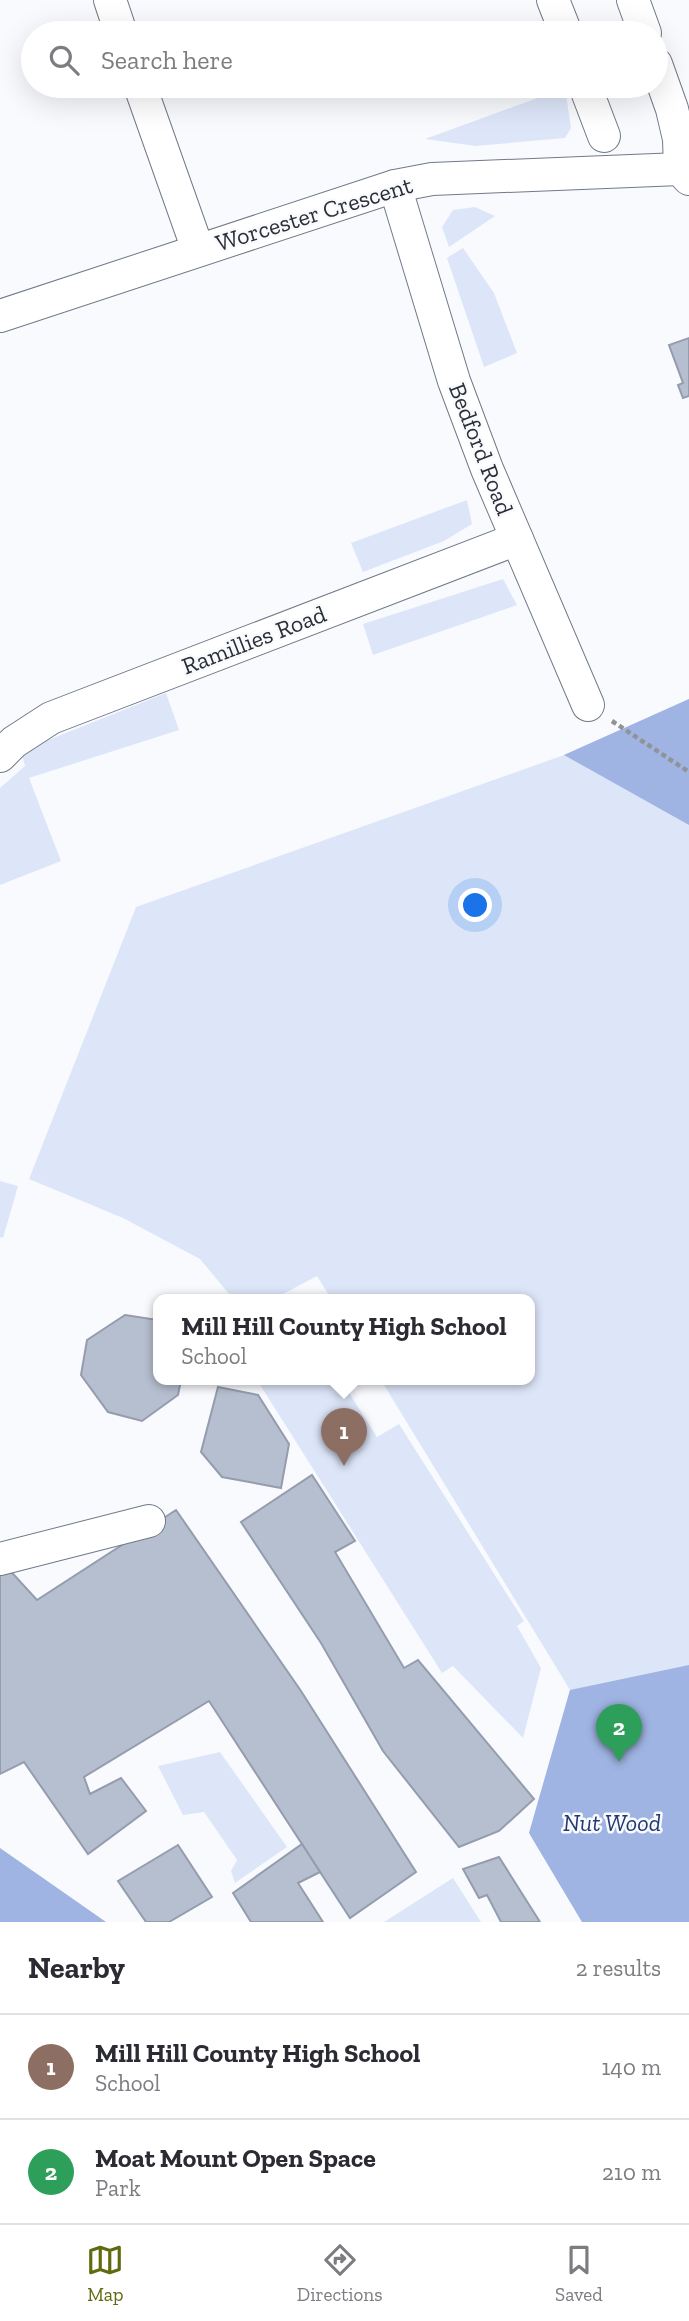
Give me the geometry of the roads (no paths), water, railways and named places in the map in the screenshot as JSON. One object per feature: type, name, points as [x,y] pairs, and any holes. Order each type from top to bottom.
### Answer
[{"type":"street","points":[[110,0],[117,21]]},
{"type":"street","points":[[553,0],[561,21]]},
{"type":"street","points":[[633,0],[641,21]]},
{"type":"street","points":[[144,98],[198,250]]},
{"type":"street","points":[[590,98],[604,136]]},
{"type":"street","points":[[668,98],[685,174]]},
{"type":"street","name":"Worcester Crescent","points":[[0,316],[395,186],[432,179],[685,174]]},
{"type":"street","name":"Bedford Road","points":[[395,186],[454,381],[517,539],[588,705]]},
{"type":"street","name":"Ramillies Road","points":[[0,756],[14,742],[51,718],[517,539]]},
{"type":"street","points":[[0,1559],[149,1521]]},
{"type":"place","name":"Mill Hill County High School","points":[[344,1466]]},
{"type":"place","name":"Moat Mount Open Space","points":[[619,1762]]},
{"type":"park label","name":"Nut Wood","points":[[612,1823]]}]
